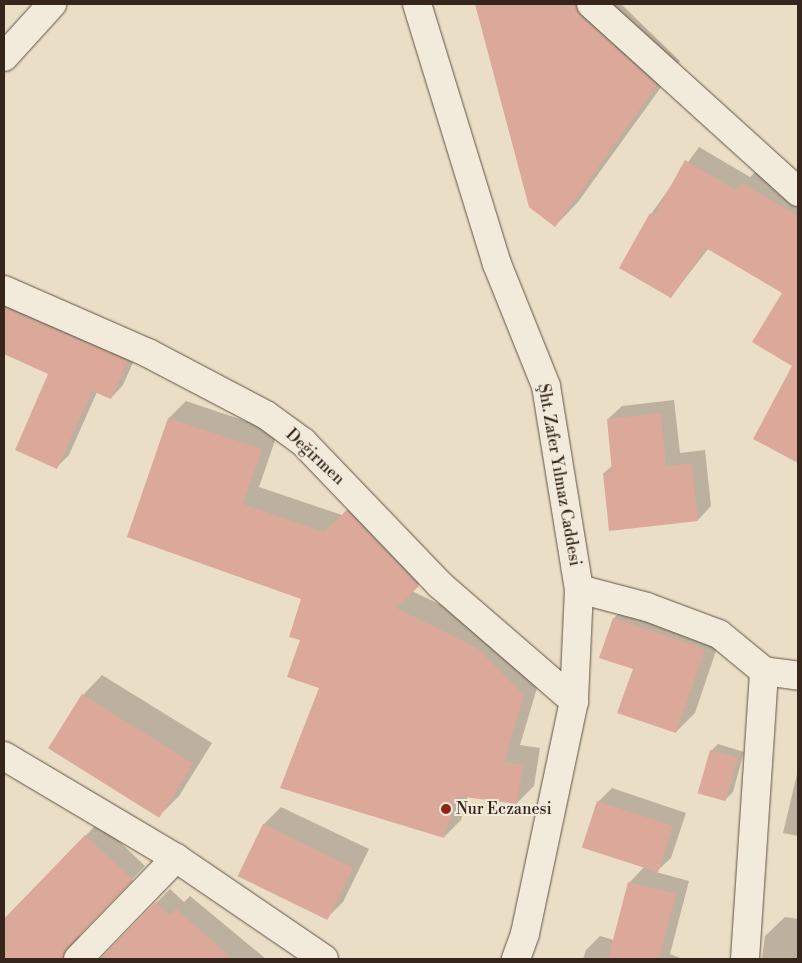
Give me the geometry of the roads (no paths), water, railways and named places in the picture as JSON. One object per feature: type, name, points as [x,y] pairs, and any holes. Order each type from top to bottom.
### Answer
[{"type":"street","points":[[4,57],[52,4]]},
{"type":"street","name":"Şht. Zafer Yılmaz Caddesi","points":[[417,4],[497,264],[546,386],[579,589],[574,701],[525,934],[516,959]]},
{"type":"street","points":[[591,4],[798,188]]},
{"type":"street","name":"Değirmen","points":[[4,290],[148,354],[266,415],[303,442],[439,584],[574,701]]},
{"type":"street","points":[[579,589],[647,607],[719,634],[764,671],[798,676]]},
{"type":"street","points":[[745,959],[764,671]]},
{"type":"street","points":[[4,756],[176,858],[324,959]]},
{"type":"street","points":[[78,959],[176,858]]},
{"type":"place","name":"Nur Eczanesi","points":[[446,809]]}]
